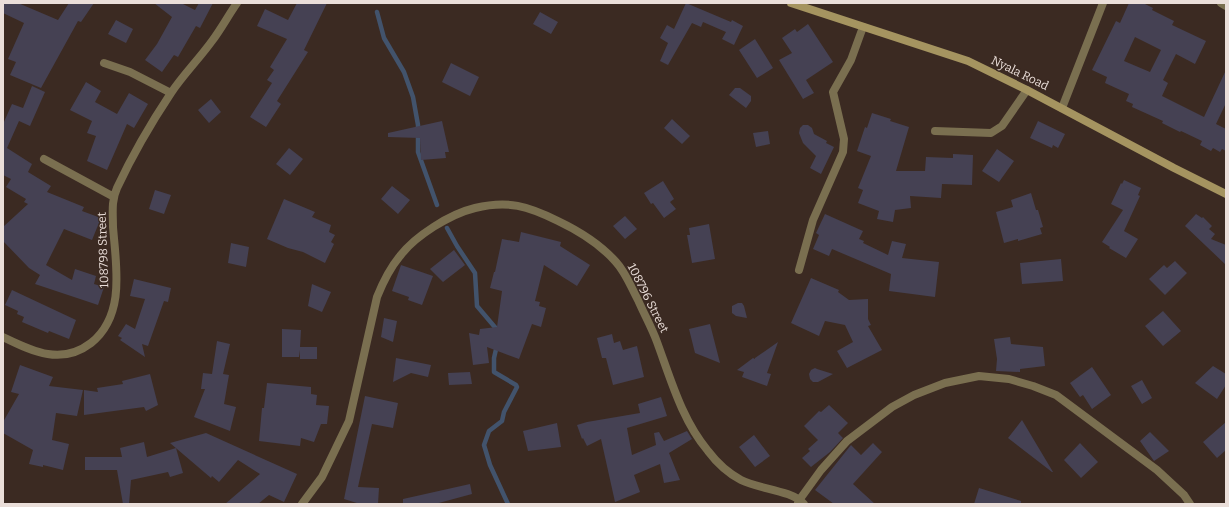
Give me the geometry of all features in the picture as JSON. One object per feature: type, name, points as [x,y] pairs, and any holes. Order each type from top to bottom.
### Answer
[{"type":"street","name":"108798 Street","points":[[3,337],[40,353],[58,355],[71,353],[84,348],[100,335],[110,319],[117,291],[112,208],[114,197],[122,177],[171,93],[212,41],[236,3]]},
{"type":"street","name":"Nyala Road","points":[[791,3],[968,61],[1062,108],[1226,194]]},
{"type":"street","points":[[1062,108],[1103,3]]},
{"type":"street","points":[[1221,3],[1226,6]]},
{"type":"street","points":[[799,270],[813,220],[843,152],[844,139],[833,92],[850,60],[863,27]]},
{"type":"street","points":[[104,63],[130,72],[171,93]]},
{"type":"street","points":[[935,131],[991,133],[1002,126],[1027,90]]},
{"type":"street","name":"108798 Street","points":[[44,159],[114,197]]},
{"type":"street","name":"108796 Street","points":[[302,504],[322,477],[349,420],[377,297],[386,277],[400,255],[441,222],[461,211],[489,205],[514,205],[537,210],[581,234],[616,262],[626,276],[656,340],[677,397],[690,425],[708,451],[721,466],[741,480],[800,502]]},
{"type":"street","points":[[800,502],[821,470],[847,441],[892,407],[914,395],[945,383],[979,376],[1009,379],[1056,395],[1157,470],[1184,495],[1190,504]]},
{"type":"building","points":[[3,3],[18,3],[58,20],[69,3],[94,3],[81,22],[78,21],[41,88],[10,75],[16,62],[8,59],[24,23],[3,13]]},
{"type":"building","points":[[154,3],[181,3],[195,10],[199,3],[213,3],[200,28],[196,26],[178,57],[174,55],[162,72],[145,60],[157,44],[172,17]]},
{"type":"building","points":[[297,3],[327,3],[304,50],[308,52],[277,101],[281,104],[266,127],[250,117],[272,83],[267,80],[274,70],[270,67],[287,39],[257,26],[265,9],[288,20]]},
{"type":"building","points":[[686,3],[731,22],[732,20],[743,26],[734,45],[722,39],[726,32],[703,22],[701,27],[692,23],[668,65],[660,61],[668,43],[660,38],[667,25],[674,29]]},
{"type":"building","points":[[1129,3],[1143,3],[1153,8],[1152,10],[1174,21],[1172,25],[1206,41],[1195,64],[1176,54],[1163,80],[1168,83],[1162,96],[1204,117],[1226,70],[1226,103],[1216,124],[1226,129],[1226,151],[1222,149],[1220,152],[1213,148],[1211,151],[1200,145],[1202,141],[1181,131],[1180,132],[1162,123],[1163,121],[1132,107],[1133,104],[1126,101],[1129,94],[1105,83],[1107,77],[1092,70],[1116,21],[1120,23]],"holes":[[[1135,37],[1161,50],[1150,72],[1124,61]]]},
{"type":"building","points":[[540,12],[558,22],[551,34],[533,24]]},
{"type":"building","points":[[116,20],[133,29],[126,43],[108,34]]},
{"type":"building","points":[[808,24],[833,62],[806,80],[814,93],[803,99],[779,60],[792,53],[782,38],[795,29],[797,32]]},
{"type":"building","points":[[755,39],[773,68],[757,78],[739,50]]},
{"type":"building","points":[[451,63],[479,77],[470,96],[442,82]]},
{"type":"building","points":[[86,82],[101,91],[95,102],[117,114],[129,93],[148,104],[134,128],[127,124],[107,170],[87,161],[96,136],[87,133],[92,121],[70,110]]},
{"type":"building","points":[[32,86],[45,92],[30,126],[19,121],[7,148],[32,164],[28,172],[51,186],[47,192],[84,207],[82,211],[101,218],[92,240],[64,229],[46,265],[72,280],[75,269],[96,276],[94,284],[104,287],[98,305],[35,284],[40,275],[29,268],[3,241],[3,227],[28,204],[24,202],[26,199],[6,187],[11,179],[3,175],[3,124],[12,104],[23,108]]},
{"type":"building","points":[[735,88],[740,88],[751,96],[751,101],[746,108],[729,95]]},
{"type":"building","points":[[211,99],[221,112],[209,123],[198,110]]},
{"type":"building","points":[[872,113],[909,127],[896,171],[925,171],[926,157],[953,158],[953,154],[973,155],[972,185],[942,184],[941,198],[910,196],[911,208],[895,210],[893,222],[877,219],[879,211],[858,203],[863,190],[858,188],[871,156],[857,151],[865,127],[867,128]]},
{"type":"building","points":[[672,119],[690,136],[682,144],[664,128]]},
{"type":"building","points":[[442,121],[449,152],[445,152],[446,158],[421,160],[420,138],[388,137],[388,133]]},
{"type":"building","points":[[1038,121],[1065,134],[1058,148],[1053,145],[1052,148],[1030,138]]},
{"type":"building","points":[[803,125],[808,125],[812,128],[814,134],[827,141],[826,143],[834,147],[821,174],[810,168],[816,156],[803,143],[799,133],[800,128]]},
{"type":"building","points":[[768,131],[770,144],[756,147],[753,133]]},
{"type":"building","points":[[289,148],[303,159],[290,175],[276,164]]},
{"type":"building","points":[[997,149],[1014,161],[999,182],[982,171]]},
{"type":"building","points":[[1124,180],[1141,188],[1138,195],[1140,196],[1124,231],[1138,239],[1126,258],[1102,242],[1123,210],[1111,204],[1121,183],[1122,184]]},
{"type":"building","points":[[663,181],[674,199],[670,202],[676,209],[664,218],[653,203],[651,204],[644,193]]},
{"type":"building","points":[[392,186],[410,200],[398,214],[381,199]]},
{"type":"building","points":[[155,190],[171,195],[164,214],[149,209]]},
{"type":"building","points":[[1031,193],[1043,227],[1040,228],[1042,234],[1018,241],[1018,239],[1004,243],[996,212],[1013,207],[1011,200]]},
{"type":"building","points":[[284,199],[315,212],[312,217],[331,225],[329,232],[335,235],[331,242],[334,244],[325,263],[303,252],[288,248],[267,239]]},
{"type":"building","points":[[825,214],[863,231],[859,239],[864,241],[863,243],[888,255],[892,241],[906,244],[902,258],[939,262],[935,297],[889,291],[891,274],[832,249],[829,256],[813,249],[819,235],[816,233]]},
{"type":"building","points":[[1196,214],[1202,218],[1203,217],[1212,226],[1209,229],[1215,234],[1211,239],[1226,245],[1226,265],[1185,226]]},
{"type":"building","points":[[625,216],[637,229],[625,239],[613,226]]},
{"type":"building","points":[[709,224],[715,259],[692,263],[687,235],[690,235],[689,228]]},
{"type":"building","points":[[521,232],[561,242],[560,246],[590,265],[577,286],[544,265],[535,301],[540,302],[539,306],[546,308],[541,327],[532,324],[519,359],[487,347],[489,363],[473,365],[469,333],[479,335],[480,329],[497,327],[502,291],[490,288],[502,239],[519,242]]},
{"type":"building","points":[[231,243],[249,247],[246,267],[228,263]]},
{"type":"building","points":[[454,250],[465,265],[443,282],[430,269]]},
{"type":"building","points":[[1061,259],[1063,281],[1022,284],[1020,263]]},
{"type":"building","points":[[1175,261],[1187,273],[1165,295],[1149,279],[1164,265],[1167,268]]},
{"type":"building","points":[[401,265],[433,276],[422,305],[408,300],[409,297],[392,291]]},
{"type":"building","points":[[811,278],[839,290],[838,292],[849,300],[868,299],[868,319],[871,325],[868,326],[882,350],[847,368],[837,351],[853,342],[845,325],[825,321],[819,336],[791,323]]},
{"type":"building","points":[[134,279],[171,288],[168,302],[164,301],[148,346],[142,344],[145,357],[120,340],[122,338],[118,336],[126,324],[135,329],[145,299],[130,296]]},
{"type":"building","points":[[312,284],[331,292],[322,312],[308,306]]},
{"type":"building","points":[[12,290],[76,320],[69,339],[49,331],[48,333],[22,322],[24,317],[17,314],[18,311],[5,305]]},
{"type":"building","points":[[742,303],[744,306],[747,318],[736,316],[732,313],[732,306]]},
{"type":"building","points":[[1163,311],[1181,331],[1163,346],[1145,326]]},
{"type":"building","points":[[384,318],[397,321],[393,342],[381,337]]},
{"type":"building","points":[[710,324],[720,363],[695,353],[689,329]]},
{"type":"building","points":[[282,329],[301,330],[300,347],[317,347],[317,359],[300,359],[300,350],[299,357],[282,357]]},
{"type":"building","points":[[612,334],[614,343],[620,341],[623,350],[637,346],[644,377],[613,385],[606,358],[602,358],[597,338]]},
{"type":"building","points":[[1010,337],[1011,344],[1043,347],[1045,366],[1020,369],[1020,372],[996,371],[997,359],[994,339]]},
{"type":"building","points":[[217,341],[230,344],[223,374],[229,375],[224,404],[236,407],[230,431],[194,417],[205,389],[201,389],[203,373],[212,374]]},
{"type":"building","points":[[778,342],[767,373],[771,374],[767,386],[742,377],[744,372],[737,370]]},
{"type":"building","points":[[396,358],[431,365],[428,377],[411,373],[393,382]]},
{"type":"building","points":[[20,365],[53,377],[49,386],[83,390],[77,416],[56,413],[52,440],[69,444],[63,470],[43,465],[43,467],[29,464],[33,450],[3,433],[3,422],[19,394],[11,392]]},
{"type":"building","points":[[1213,366],[1226,374],[1226,385],[1217,399],[1195,383]]},
{"type":"building","points":[[1092,367],[1111,395],[1092,409],[1083,395],[1080,397],[1070,383]]},
{"type":"building","points":[[815,368],[833,374],[818,382],[813,382],[810,379],[809,374],[811,370]]},
{"type":"building","points":[[470,372],[472,384],[449,385],[448,373]]},
{"type":"building","points":[[150,374],[158,405],[146,411],[144,407],[84,415],[84,390],[98,392],[97,388],[123,384],[122,381]]},
{"type":"building","points":[[1142,380],[1152,398],[1142,404],[1131,386]]},
{"type":"building","points":[[267,383],[311,387],[311,394],[317,395],[316,405],[329,406],[327,424],[321,424],[314,442],[301,438],[300,446],[259,441],[262,408],[264,408]]},
{"type":"building","points":[[365,396],[398,403],[393,428],[372,424],[358,487],[379,488],[378,504],[360,504],[344,499]]},
{"type":"building","points":[[661,397],[667,416],[627,428],[632,455],[656,445],[654,433],[659,432],[664,441],[687,431],[692,439],[669,453],[680,480],[664,483],[660,464],[634,475],[640,492],[615,502],[601,439],[587,446],[583,438],[582,439],[577,425],[640,413],[638,404]]},
{"type":"building","points":[[829,405],[848,423],[838,433],[843,438],[830,452],[811,467],[802,458],[810,451],[808,449],[818,440],[804,426],[819,411],[821,412]]},
{"type":"building","points":[[1022,420],[1053,472],[1008,438]]},
{"type":"building","points":[[1226,422],[1226,450],[1217,458],[1203,442]]},
{"type":"building","points":[[557,423],[561,447],[528,451],[523,431]]},
{"type":"building","points":[[1150,432],[1169,451],[1154,461],[1140,441]]},
{"type":"building","points":[[206,433],[297,474],[284,502],[269,495],[258,504],[225,504],[260,474],[238,460],[219,482],[212,476],[211,478],[170,443]]},
{"type":"building","points":[[754,435],[770,456],[755,467],[739,447]]},
{"type":"building","points":[[144,442],[147,457],[176,448],[183,473],[170,477],[168,472],[131,480],[129,504],[123,504],[117,470],[85,470],[85,457],[122,457],[120,448]]},
{"type":"building","points":[[873,443],[882,452],[853,484],[875,504],[834,504],[815,490],[851,445],[861,455]]},
{"type":"building","points":[[1080,443],[1098,462],[1081,478],[1064,460]]},
{"type":"building","points":[[470,484],[472,494],[435,504],[403,504],[403,499]]},
{"type":"building","points":[[979,488],[1021,501],[1021,504],[974,504]]},
{"type":"waterway","points":[[377,12],[384,38],[404,72],[413,97],[418,125],[418,152],[437,205]]},
{"type":"waterway","points":[[447,228],[475,273],[477,306],[499,332]]},
{"type":"waterway","points":[[497,345],[494,358],[494,372],[517,387],[504,412],[502,421],[489,431],[484,445],[490,465],[508,504]]}]
